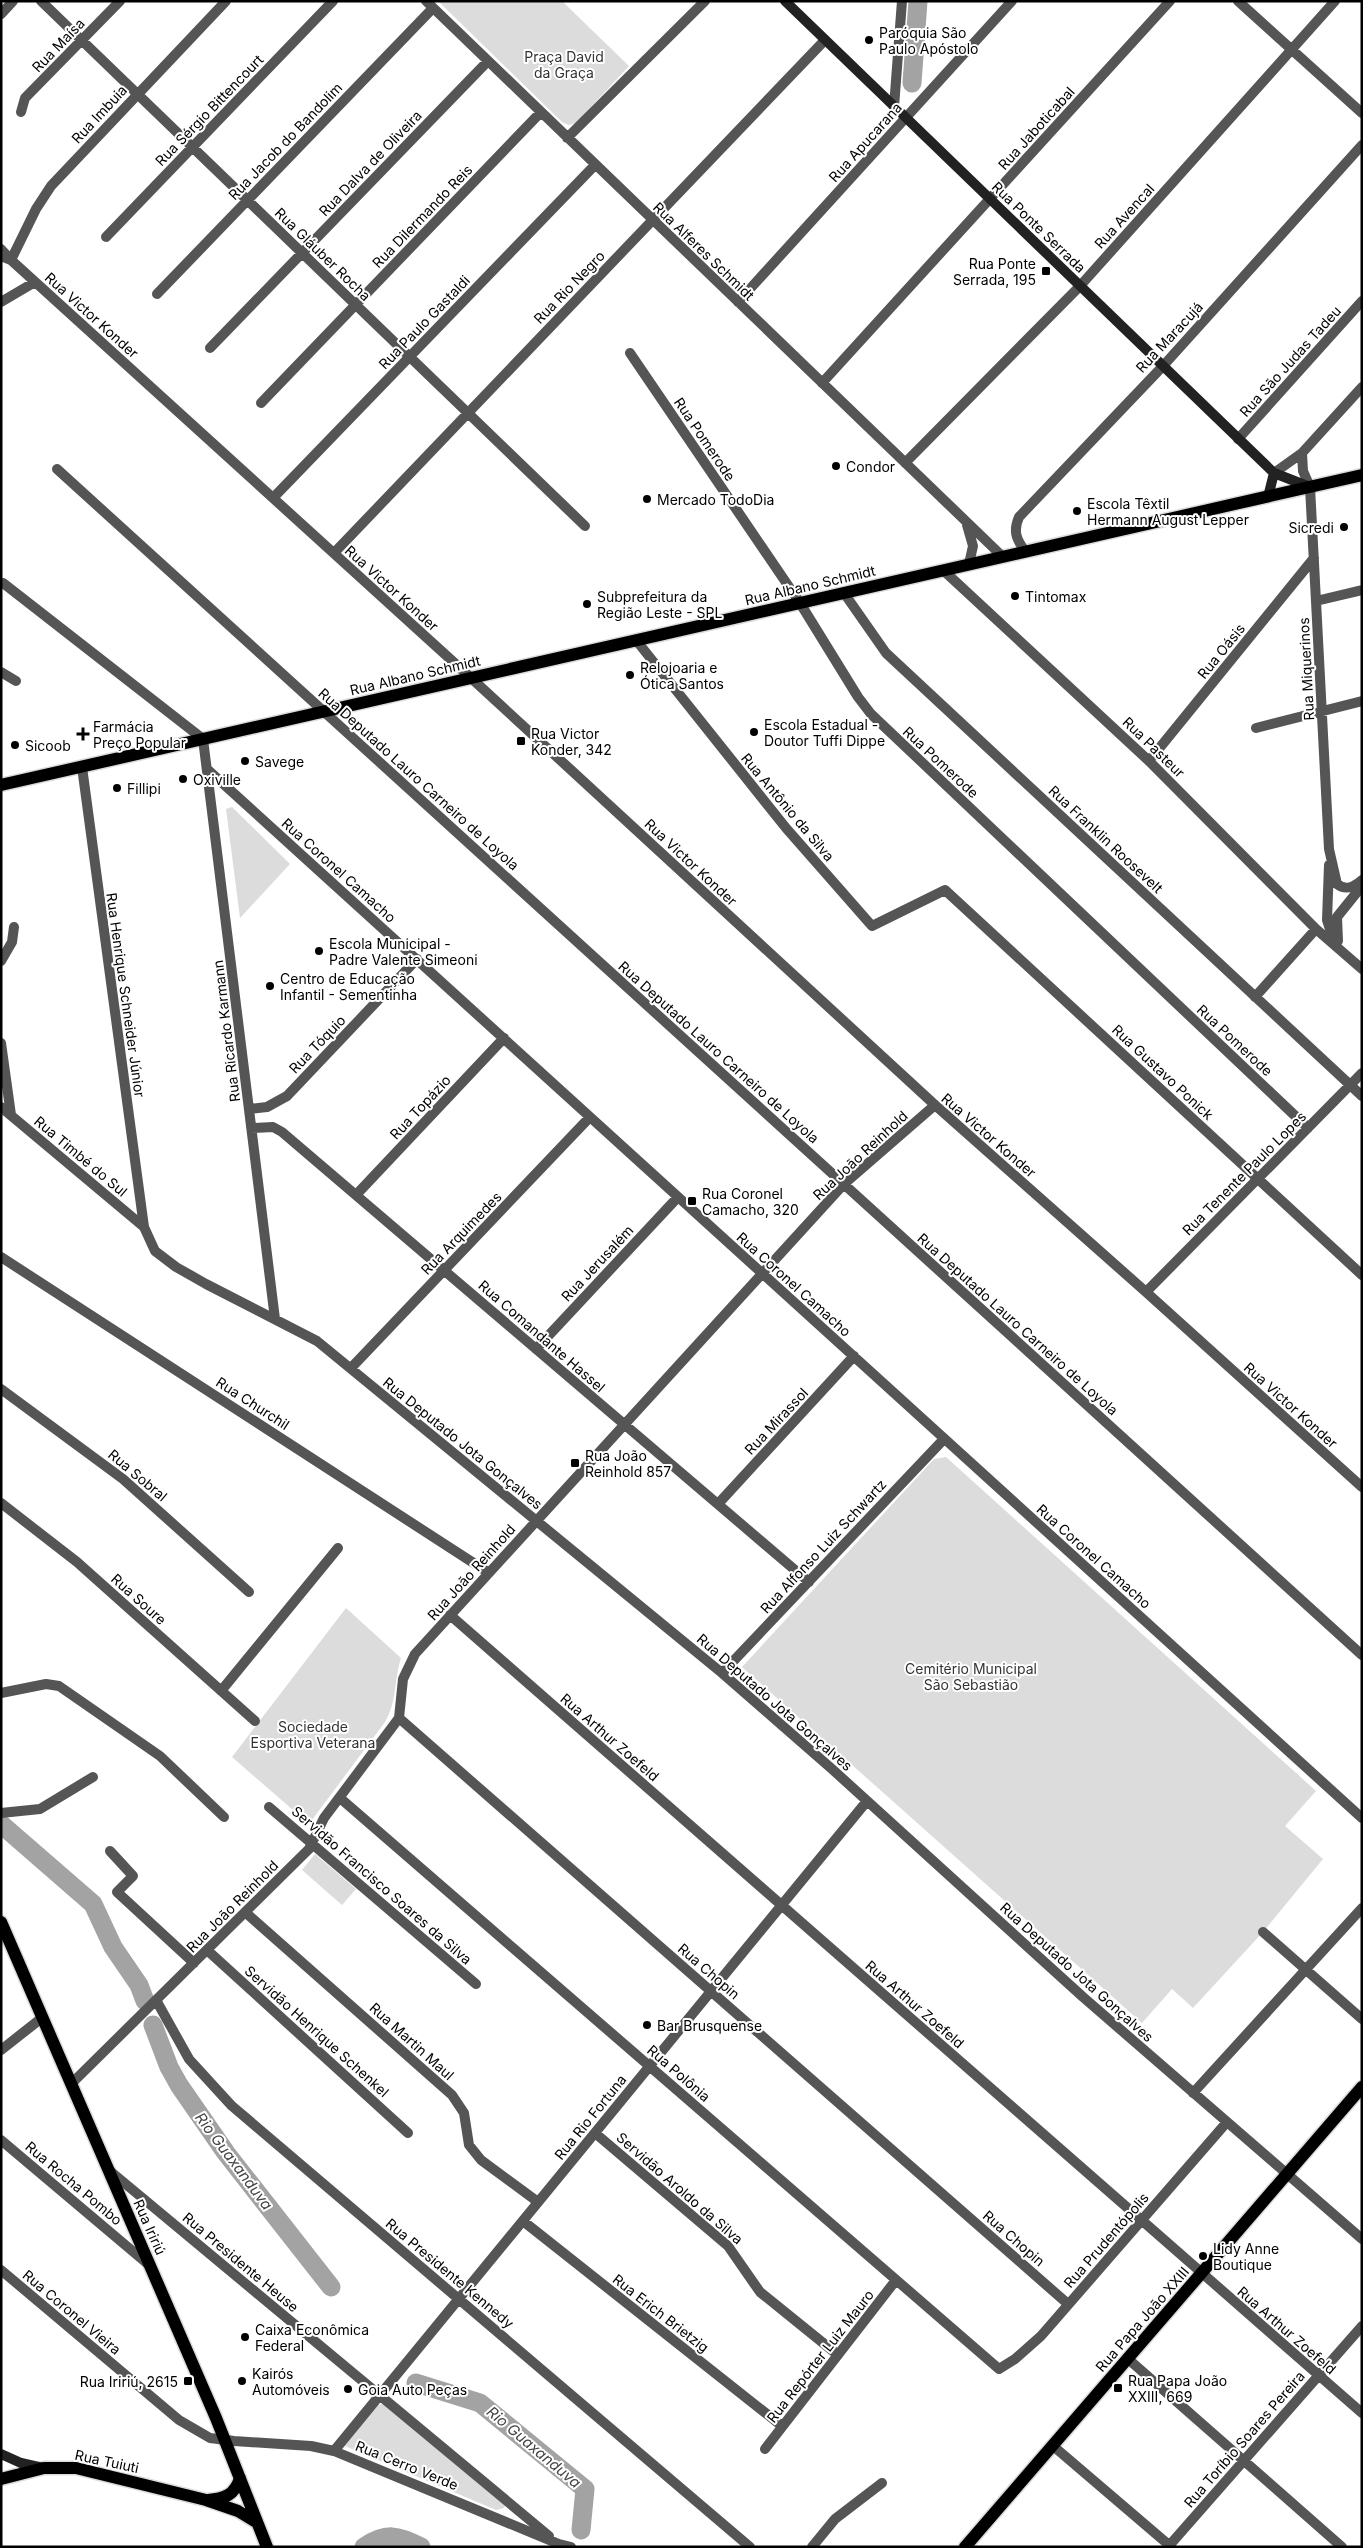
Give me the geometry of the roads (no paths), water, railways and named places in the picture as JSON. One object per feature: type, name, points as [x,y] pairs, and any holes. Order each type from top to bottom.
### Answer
[{"type":"main road","name":"Rua Albano Schmidt","points":[[1,785],[1362,475]]},
{"type":"main road","name":"Rua Iririú","points":[[1,1922],[5,1941],[72,2084],[225,2440],[267,2547]]},
{"type":"main road","name":"Rua Papa João XXIII","points":[[965,2547],[1362,2087]]},
{"type":"main road","name":"Rua Tuiuti","points":[[1,2479],[44,2468],[76,2468],[206,2500],[238,2512],[256,2522]]},
{"type":"main road","name":"Rua Tuiuti","points":[[206,2500],[222,2499],[230,2495],[240,2478]]},
{"type":"street","points":[[1,14],[14,1]]},
{"type":"street","name":"Rua Gláuber Rocha","points":[[41,1],[585,526]]},
{"type":"street","name":"Rua Maísa","points":[[21,112],[25,98],[120,1]]},
{"type":"street","name":"Rua Imbuia","points":[[6,258],[51,186],[226,1]]},
{"type":"street","name":"Rua Sérgio Bittencourt","points":[[106,237],[333,1]]},
{"type":"street","points":[[567,138],[705,1]]},
{"type":"street","name":"Rua Ponte Serrada","points":[[785,1],[1274,473],[1310,487]]},
{"type":"street","points":[[894,106],[902,1]]},
{"type":"street","name":"Rua Apucarana","points":[[738,302],[1012,1]]},
{"type":"street","name":"Rua Jaboticabal","points":[[822,383],[1170,1]]},
{"type":"street","points":[[1238,1],[1362,113]]},
{"type":"street","name":"Rua Avencal","points":[[905,463],[1080,286],[1335,1]]},
{"type":"street","name":"Rua Alferes Schmidt","points":[[429,5],[1002,556]]},
{"type":"street","name":"Rua Jacob do Bandolim","points":[[157,294],[429,5]]},
{"type":"street","name":"Rua Rio Negro","points":[[334,553],[825,40]]},
{"type":"street","name":"Rua Dalva de Oliveira","points":[[210,348],[488,61]]},
{"type":"street","name":"Rua Dilermando Reis","points":[[261,403],[541,112]]},
{"type":"street","name":"Rua Maracujá","points":[[1025,551],[1015,535],[1015,526],[1019,517],[1163,366],[1362,145]]},
{"type":"street","name":"Rua Paulo Gastaldi","points":[[273,498],[595,165]]},
{"type":"street","name":"Rua Victor Konder","points":[[1,249],[6,258],[35,282],[334,553],[935,1105],[1146,1292],[1362,1488]]},
{"type":"street","points":[[1,302],[35,282]]},
{"type":"street","name":"Rua São Judas Tadeu","points":[[1238,439],[1362,301]]},
{"type":"street","name":"Rua Pomerode","points":[[630,353],[800,603],[858,697],[880,724],[1308,1128]]},
{"type":"street","points":[[1268,497],[1274,473],[1302,453],[1362,387]]},
{"type":"street","name":"Rua Miquerinos","points":[[1302,453],[1302,471],[1310,487],[1314,558],[1329,849],[1327,911],[1330,931],[1338,948]]},
{"type":"street","name":"Rua Deputado Lauro Carneiro de Loyola","points":[[57,469],[1362,1655]]},
{"type":"street","name":"Rua Alferes Schmidt","points":[[964,520],[973,546],[970,564]]},
{"type":"street","name":"Rua Oásis","points":[[1149,761],[1314,558]]},
{"type":"street","name":"Rua Pasteur","points":[[943,570],[1149,761],[1316,929],[1362,969]]},
{"type":"street","points":[[3,583],[204,739]]},
{"type":"street","points":[[1316,601],[1362,590]]},
{"type":"street","name":"Rua Franklin Roosevelt","points":[[844,593],[886,652],[1362,1096]]},
{"type":"street","name":"Rua Antônio da Silva","points":[[636,640],[786,828],[872,926],[946,890]]},
{"type":"street","points":[[1,672],[16,681]]},
{"type":"street","points":[[1256,728],[1362,701]]},
{"type":"street","name":"Rua Ricardo Karmann","points":[[204,739],[275,1319]]},
{"type":"street","name":"Rua Henrique Schneider Júnior","points":[[82,767],[144,1227]]},
{"type":"street","name":"Rua Coronel Camacho","points":[[208,770],[1362,1818]]},
{"type":"street","name":"Rua Miquerinos","points":[[1329,849],[1337,884],[1343,888],[1349,888],[1362,880]]},
{"type":"street","points":[[1338,948],[1336,926],[1341,910],[1362,886]]},
{"type":"street","name":"Rua Gustavo Ponick","points":[[946,890],[1362,1275]]},
{"type":"street","points":[[1294,906],[1312,916],[1323,915],[1327,911]]},
{"type":"street","points":[[1,961],[12,942],[14,927]]},
{"type":"street","points":[[1255,997],[1316,929]]},
{"type":"street","name":"Rua Tóquio","points":[[249,1109],[268,1107],[287,1096],[417,960]]},
{"type":"street","name":"Rua Topázio","points":[[356,1195],[504,1038]]},
{"type":"street","points":[[1,1042],[11,1115]]},
{"type":"street","name":"Rua Tenente Paulo Lopes","points":[[1146,1292],[1362,1073]]},
{"type":"street","name":"Rua João Reinhold","points":[[72,2084],[312,1844],[319,1827],[399,1718],[404,1679],[410,1661],[450,1615],[844,1184],[935,1105]]},
{"type":"street","name":"Rua Timbé do Sul","points":[[1,1106],[144,1227]]},
{"type":"street","name":"Rua Arquimedes","points":[[351,1368],[590,1117]]},
{"type":"street","name":"Rua Comandante Hassel","points":[[252,1128],[273,1128],[282,1132],[809,1582]]},
{"type":"street","name":"Rua Jerusalém","points":[[536,1349],[678,1197]]},
{"type":"street","name":"Rua Deputado Jota Gonçalves","points":[[144,1227],[149,1242],[164,1258],[206,1284],[318,1340],[722,1673],[868,1801],[1083,1997],[1362,2239]]},
{"type":"street","name":"Rua Churchil","points":[[1,1257],[489,1573]]},
{"type":"street","name":"Rua Mirassol","points":[[718,1504],[854,1356]]},
{"type":"street","name":"Rua Sobral","points":[[1,1389],[123,1479],[249,1592]]},
{"type":"street","name":"Rua Alfonso Luiz Schwartz","points":[[722,1673],[944,1439]]},
{"type":"street","name":"Rua Soure","points":[[1,1503],[77,1562],[255,1721]]},
{"type":"street","points":[[221,1691],[338,1548]]},
{"type":"street","name":"Rua Arthur Zoefeld","points":[[450,1615],[1362,2413]]},
{"type":"street","points":[[1,1693],[46,1684],[64,1688],[160,1756],[224,1818]]},
{"type":"street","name":"Rua Chopin","points":[[399,1718],[1068,2304]]},
{"type":"street","points":[[1,1813],[40,1809],[93,1777]]},
{"type":"street","name":"Rua Polônia","points":[[340,1798],[999,2369]]},
{"type":"street","name":"Rua Rio Fortuna","points":[[334,2450],[868,1801]]},
{"type":"street","name":"Servidão Francisco Soares da Silva","points":[[269,1807],[476,1984]]},
{"type":"street","points":[[110,1851],[133,1876],[117,1892],[194,1962]]},
{"type":"street","points":[[1194,2093],[1362,1908]]},
{"type":"street","name":"Rua Martin Maul","points":[[245,1912],[452,2095],[464,2113],[469,2145],[481,2160],[538,2202]]},
{"type":"street","points":[[1262,1932],[1362,2019]]},
{"type":"street","name":"Servidão Henrique Schenkel","points":[[207,1950],[408,2133]]},
{"type":"street","name":"Rua Presidente Kennedy","points":[[150,2006],[189,2059],[215,2090],[750,2547]]},
{"type":"street","points":[[1,2050],[42,2017]]},
{"type":"street","name":"Rua Prudentópolis","points":[[999,2369],[1029,2348],[1227,2122]]},
{"type":"street","name":"Servidão Aroldo da Silva","points":[[595,2133],[728,2246],[760,2292],[838,2355]]},
{"type":"street","name":"Rua Rocha Pombo","points":[[1,2140],[151,2267]]},
{"type":"street","name":"Rua Presidente Heuse","points":[[109,2171],[560,2545]]},
{"type":"street","name":"Rua Erich Brietzig","points":[[523,2221],[782,2426]]},
{"type":"street","name":"Rua Coronel Vieira","points":[[1,2270],[179,2420],[210,2438],[225,2440]]},
{"type":"street","name":"Rua Repórter Luiz Mauro","points":[[765,2449],[896,2280]]},
{"type":"street","name":"Rua Toríbio Soares Pereira","points":[[1168,2546],[1362,2326]]},
{"type":"street","points":[[1128,2358],[1342,2547]]},
{"type":"street","name":"Rua Cerro Verde","points":[[225,2440],[283,2443],[334,2450],[560,2545],[571,2547]]},
{"type":"street","points":[[1052,2445],[1168,2546]]},
{"type":"street","points":[[1,2454],[21,2463],[44,2468]]},
{"type":"street","points":[[812,2547],[835,2519],[882,2483]]},
{"type":"waterway","points":[[912,83],[918,1]]},
{"type":"waterway","name":"Rio Guaxanduva","points":[[2,1825],[93,1904],[113,1947],[139,1985],[145,2001]]},
{"type":"waterway","name":"Rio Guaxanduva","points":[[153,2025],[169,2067],[179,2085],[226,2153],[331,2287]]},
{"type":"waterway","name":"Rio Guaxanduva","points":[[416,2383],[480,2403],[585,2489],[581,2530]]},
{"type":"waterway","name":"Rio Guaxanduva","points":[[364,2547],[386,2537],[399,2538],[421,2547]]},
{"type":"place","name":"Paróquia São Paulo Apóstolo","points":[[869,40]]},
{"type":"place","name":"Rua Ponte Serrada, 195","points":[[1046,271]]},
{"type":"place","name":"Condor","points":[[836,466]]},
{"type":"place","name":"Mercado TodoDia","points":[[647,499]]},
{"type":"place","name":"Escola Têxtil Hermann August Lepper","points":[[1077,511]]},
{"type":"place","name":"Sicredi","points":[[1344,527]]},
{"type":"place","name":"Tintomax","points":[[1015,596]]},
{"type":"place","name":"Subprefeitura da Região Leste - SPL","points":[[587,604]]},
{"type":"place","name":"Relojoaria e Ótica Santos","points":[[630,675]]},
{"type":"place","name":"Escola Estadual - Doutor Tuffi Dippe","points":[[754,732]]},
{"type":"place","name":"Farmácia Preço Popular","points":[[83,734]]},
{"type":"place","name":"Rua Victor Konder, 342","points":[[521,741]]},
{"type":"place","name":"Sicoob","points":[[15,745]]},
{"type":"place","name":"Savege","points":[[245,761]]},
{"type":"place","name":"Oxiville","points":[[183,779]]},
{"type":"place","name":"Fillipi","points":[[117,788]]},
{"type":"place","name":"Escola Municipal - Padre Valente Simeoni","points":[[319,951]]},
{"type":"place","name":"Centro de Educação Infantil - Sementinha","points":[[270,986]]},
{"type":"place","name":"Rua Coronel Camacho, 320","points":[[692,1201]]},
{"type":"place","name":"Rua João Reinhold 857","points":[[575,1463]]},
{"type":"place","name":"Bar Brusquense","points":[[647,2025]]},
{"type":"place","name":"Lidy Anne Boutique","points":[[1203,2256]]},
{"type":"place","name":"Caixa Econômica Federal","points":[[245,2337]]},
{"type":"place","name":"Rua Iririú, 2615","points":[[188,2381]]},
{"type":"place","name":"Kairós Automóveis","points":[[242,2381]]},
{"type":"place","name":"Rua Papa João XXIII, 669","points":[[1118,2388]]},
{"type":"place","name":"Goia Auto Peças","points":[[348,2389]]},
{"type":"park label","name":"Praça David da Graça","points":[[564,64]]},
{"type":"park label","name":"Cemitério Municipal São Sebastião","points":[[971,1676]]},
{"type":"park label","name":"Sociedade Esportiva Veterana","points":[[313,1734]]}]
